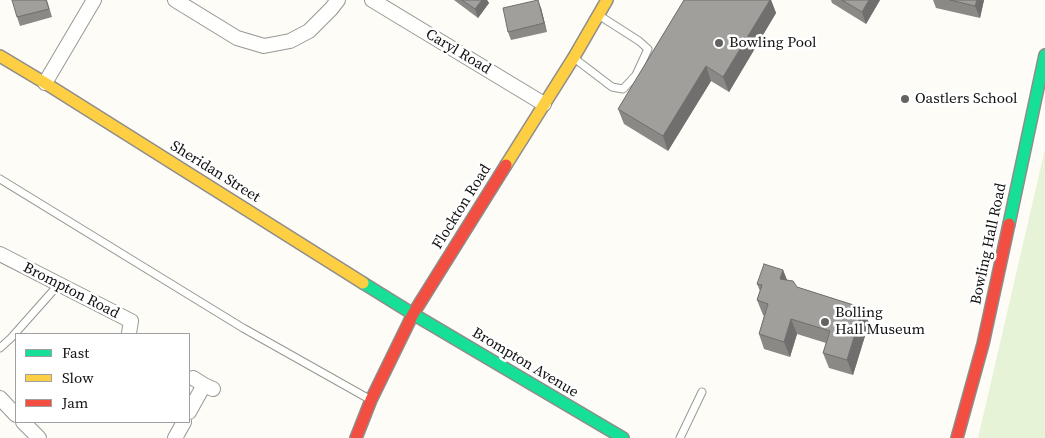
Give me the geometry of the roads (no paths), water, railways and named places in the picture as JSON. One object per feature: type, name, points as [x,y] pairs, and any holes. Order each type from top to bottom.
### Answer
[{"type":"street","points":[[45,83],[94,0]]},
{"type":"street","points":[[175,0],[237,38],[264,46],[290,41],[309,31],[338,0]]},
{"type":"street","name":"Caryl Road","points":[[372,0],[544,104]]},
{"type":"street","name":"Flockton Road","points":[[356,438],[371,400],[413,314],[574,57],[607,0]]},
{"type":"street","name":"Bowling Hall Road","points":[[957,438],[983,344],[1045,55]]},
{"type":"street","name":"Sheridan Street","points":[[0,56],[413,314]]},
{"type":"street","name":"Brompton Road","points":[[1,257],[60,284],[131,321],[129,333]]},
{"type":"street","name":"Brompton Avenue","points":[[413,314],[623,438]]},
{"type":"street","points":[[190,410],[203,384]]},
{"type":"street","points":[[0,398],[15,414]]},
{"type":"street","points":[[24,423],[39,438]]},
{"type":"street","points":[[174,438],[183,423]]},
{"type":"lane","points":[[574,57],[612,86],[623,89],[636,75],[648,49],[598,15]]},
{"type":"lane","points":[[0,179],[243,328],[371,400]]},
{"type":"lane","points":[[0,348],[60,284]]},
{"type":"lane","points":[[680,438],[702,392]]},
{"type":"place","name":"Bowling Pool","points":[[719,43]]},
{"type":"place","name":"Oastlers School","points":[[905,99]]},
{"type":"place","name":"Bolling Hall Museum","points":[[825,322]]}]
